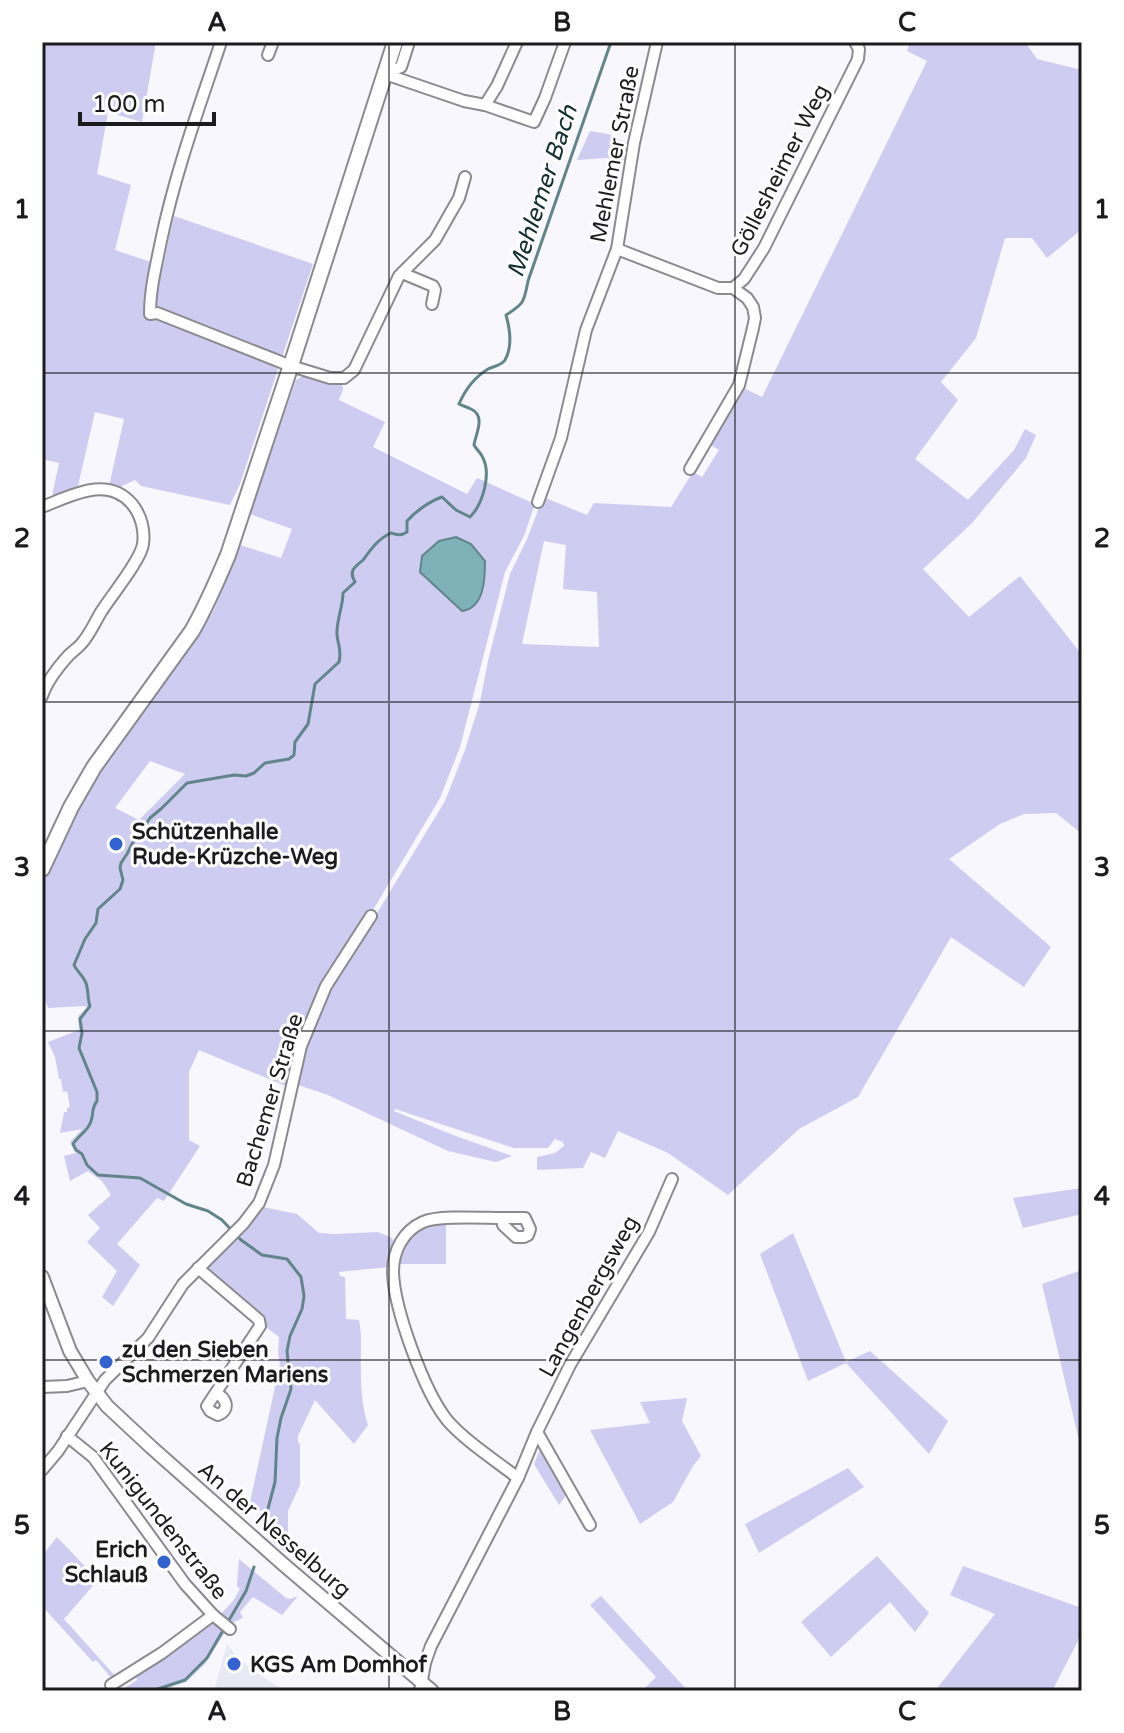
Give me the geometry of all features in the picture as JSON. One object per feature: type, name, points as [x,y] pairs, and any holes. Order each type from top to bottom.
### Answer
[{"type":"main road","points":[[42,869],[94,767],[204,610],[228,555],[395,42]]},
{"type":"street","points":[[221,42],[172,194],[150,294],[150,314],[157,313],[289,373],[344,378],[354,370],[399,276],[435,240],[459,198],[465,177]]},
{"type":"street","points":[[268,55],[273,42]]},
{"type":"street","points":[[385,74],[401,67],[409,42]]},
{"type":"street","points":[[485,105],[517,42]]},
{"type":"street","points":[[385,74],[534,122],[565,42]]},
{"type":"street","name":"Mehlemer Straße","points":[[538,502],[561,438],[586,330],[617,249],[634,143],[657,42]]},
{"type":"street","name":"Göllesheimer Weg","points":[[617,249],[718,288],[733,288],[744,279],[764,248],[858,59],[859,49],[855,42]]},
{"type":"street","points":[[402,273],[433,286],[432,304]]},
{"type":"street","points":[[690,469],[739,385],[753,328],[753,307],[733,288]]},
{"type":"street","points":[[42,507],[84,491],[105,489],[129,501],[137,511],[143,534],[143,548],[134,564],[82,643],[55,673],[42,696]]},
{"type":"street","name":"Bachemer Straße","points":[[42,1470],[67,1436],[92,1387],[105,1380],[148,1338],[183,1284],[239,1228],[259,1203],[274,1165],[301,1046],[326,986],[371,916]]},
{"type":"street","name":"Langenbergsweg","points":[[425,1688],[425,1663],[431,1646],[518,1478],[570,1365],[649,1232],[672,1179]]},
{"type":"street","points":[[502,1218],[424,1221],[401,1240],[393,1272],[404,1326],[434,1400],[453,1425],[518,1478]]},
{"type":"street","points":[[198,1268],[259,1320],[260,1326],[216,1393]]},
{"type":"street","name":"An der Nesselburg","points":[[42,1277],[46,1298],[70,1351],[92,1387],[126,1424],[425,1688]]},
{"type":"street","points":[[42,1387],[92,1387]]},
{"type":"street","points":[[537,1432],[590,1525]]},
{"type":"street","name":"Kunigundenstraße","points":[[67,1436],[104,1470],[180,1576],[230,1629]]},
{"type":"street","points":[[111,1685],[217,1618]]},
{"type":"shaded area","points":[[42,42],[156,42],[142,122],[108,112],[97,174],[131,185],[115,250],[163,266],[174,216],[313,264],[240,484],[230,505],[141,486],[135,480],[118,488],[109,486],[124,419],[95,412],[78,486],[52,496],[59,463],[42,459]]},
{"type":"shaded area","points":[[910,42],[1025,42],[1037,59],[1082,70],[1082,229],[1047,258],[1032,238],[1005,238],[976,338],[941,382],[958,400],[915,459],[968,500],[1014,450],[1025,429],[1036,435],[1026,458],[972,523],[923,569],[969,617],[1020,576],[1082,655],[1082,834],[1056,813],[1024,814],[1000,824],[949,859],[1051,947],[1024,987],[951,937],[858,1097],[799,1129],[728,1195],[668,1153],[618,1131],[605,1158],[591,1152],[583,1168],[537,1170],[537,1157],[555,1153],[564,1146],[563,1142],[555,1139],[548,1148],[514,1148],[395,1109],[453,1135],[512,1156],[496,1162],[448,1151],[328,1095],[295,1084],[304,1047],[328,987],[368,928],[445,801],[480,702],[510,574],[543,497],[587,515],[594,503],[671,507],[693,472],[702,477],[719,450],[709,444],[742,387],[762,397],[927,61],[907,51]],"holes":[[[544,541],[566,545],[563,589],[597,592],[599,647],[522,644]]]},
{"type":"shaded area","points":[[590,131],[608,134],[629,144],[626,160],[577,160]]},
{"type":"shaded area","points":[[310,376],[338,383],[343,388],[339,400],[385,422],[373,447],[467,494],[477,478],[535,504],[524,536],[505,572],[460,747],[440,798],[361,930],[324,984],[288,1087],[199,1050],[189,1072],[189,1140],[200,1146],[164,1201],[157,1198],[117,1244],[140,1265],[113,1306],[102,1297],[117,1271],[87,1242],[100,1228],[88,1215],[111,1195],[102,1181],[88,1171],[70,1181],[64,1156],[76,1153],[70,1142],[82,1129],[60,1133],[64,1112],[70,1107],[48,1042],[79,1030],[78,1016],[87,1008],[48,1008],[42,991],[42,885],[88,790],[213,612],[240,545],[281,558],[292,529],[250,514],[296,380]],"holes":[[[150,761],[185,774],[139,820],[115,808]]]},
{"type":"shaded area","points":[[456,537],[471,544],[485,561],[484,584],[479,599],[475,605],[462,611],[420,572],[422,556],[439,541]]},
{"type":"shaded area","points":[[1082,1188],[1082,1214],[1023,1228],[1013,1198]]},
{"type":"shaded area","points":[[263,1207],[297,1214],[319,1233],[378,1232],[392,1238],[394,1243],[389,1267],[339,1272],[340,1276],[345,1277],[346,1319],[359,1320],[362,1393],[368,1425],[354,1444],[315,1400],[298,1436],[300,1485],[288,1511],[288,1554],[274,1543],[274,1522],[250,1502],[280,1364],[279,1337],[267,1328],[263,1318],[212,1275],[209,1268],[245,1232]]},
{"type":"shaded area","points":[[446,1224],[446,1264],[400,1264],[404,1249],[412,1238],[423,1229]]},
{"type":"shaded area","points":[[793,1233],[846,1362],[870,1351],[948,1421],[929,1454],[846,1363],[808,1381],[760,1254]]},
{"type":"shaded area","points":[[1082,1270],[1082,1453],[1042,1284]]},
{"type":"shaded area","points":[[687,1398],[682,1421],[701,1456],[673,1502],[640,1524],[590,1430],[650,1423],[640,1402]]},
{"type":"shaded area","points":[[541,1447],[567,1494],[559,1505],[534,1464]]},
{"type":"shaded area","points":[[848,1468],[864,1487],[759,1553],[745,1524]]},
{"type":"shaded area","points":[[57,1537],[98,1580],[64,1619],[117,1678],[113,1680],[42,1606],[42,1556]]},
{"type":"shaded area","points":[[877,1556],[929,1613],[915,1632],[890,1602],[831,1657],[801,1622]]},
{"type":"shaded area","points":[[239,1559],[286,1598],[298,1596],[282,1615],[253,1597],[240,1612],[243,1618],[230,1624],[205,1664],[186,1682],[156,1691],[120,1691],[137,1680],[135,1674],[197,1634],[233,1601],[240,1589],[237,1586]]},
{"type":"shaded area","points":[[963,1566],[1082,1608],[1078,1641],[1052,1691],[935,1691],[995,1614],[950,1595]]},
{"type":"shaded area","points":[[601,1596],[688,1691],[642,1691],[656,1677],[590,1605]]},
{"type":"shaded area","name":"KGS Am Domhof","points":[[227,1644],[254,1671],[285,1691],[214,1691]]},
{"type":"waterway","name":"Mehlemer Bach","points":[[265,1520],[275,1482],[277,1438],[291,1389],[287,1351],[302,1309],[304,1296],[301,1277],[287,1259],[262,1255],[208,1211],[186,1204],[140,1178],[98,1175],[76,1150],[73,1144],[90,1124],[97,1092],[79,1048],[82,1033],[80,1019],[90,1006],[86,984],[74,965],[96,923],[98,909],[120,889],[123,880],[121,863],[150,818],[187,783],[234,775],[246,776],[265,763],[289,759],[294,755],[295,742],[308,724],[315,684],[339,662],[337,635],[343,593],[355,582],[352,576],[355,567],[382,538],[391,533],[399,535],[407,532],[407,521],[433,501],[442,497],[456,510],[470,517],[475,511],[486,479],[485,463],[474,445],[479,420],[476,412],[459,404],[475,380],[488,369],[502,364],[508,355],[510,338],[506,315],[524,298],[611,42]]},
{"type":"waterway","name":"Mehlemer Bach","points":[[152,1691],[185,1680],[207,1658],[246,1591],[254,1567]]},
{"type":"place","name":"Schützenhalle Rude-Krüzche-Weg","points":[[116,844]]},
{"type":"place","name":"zu den Sieben Schmerzen Mariens","points":[[106,1362]]},
{"type":"place","name":"Erich Schlauß","points":[[164,1562]]},
{"type":"place","name":"KGS Am Domhof","points":[[234,1664]]}]
